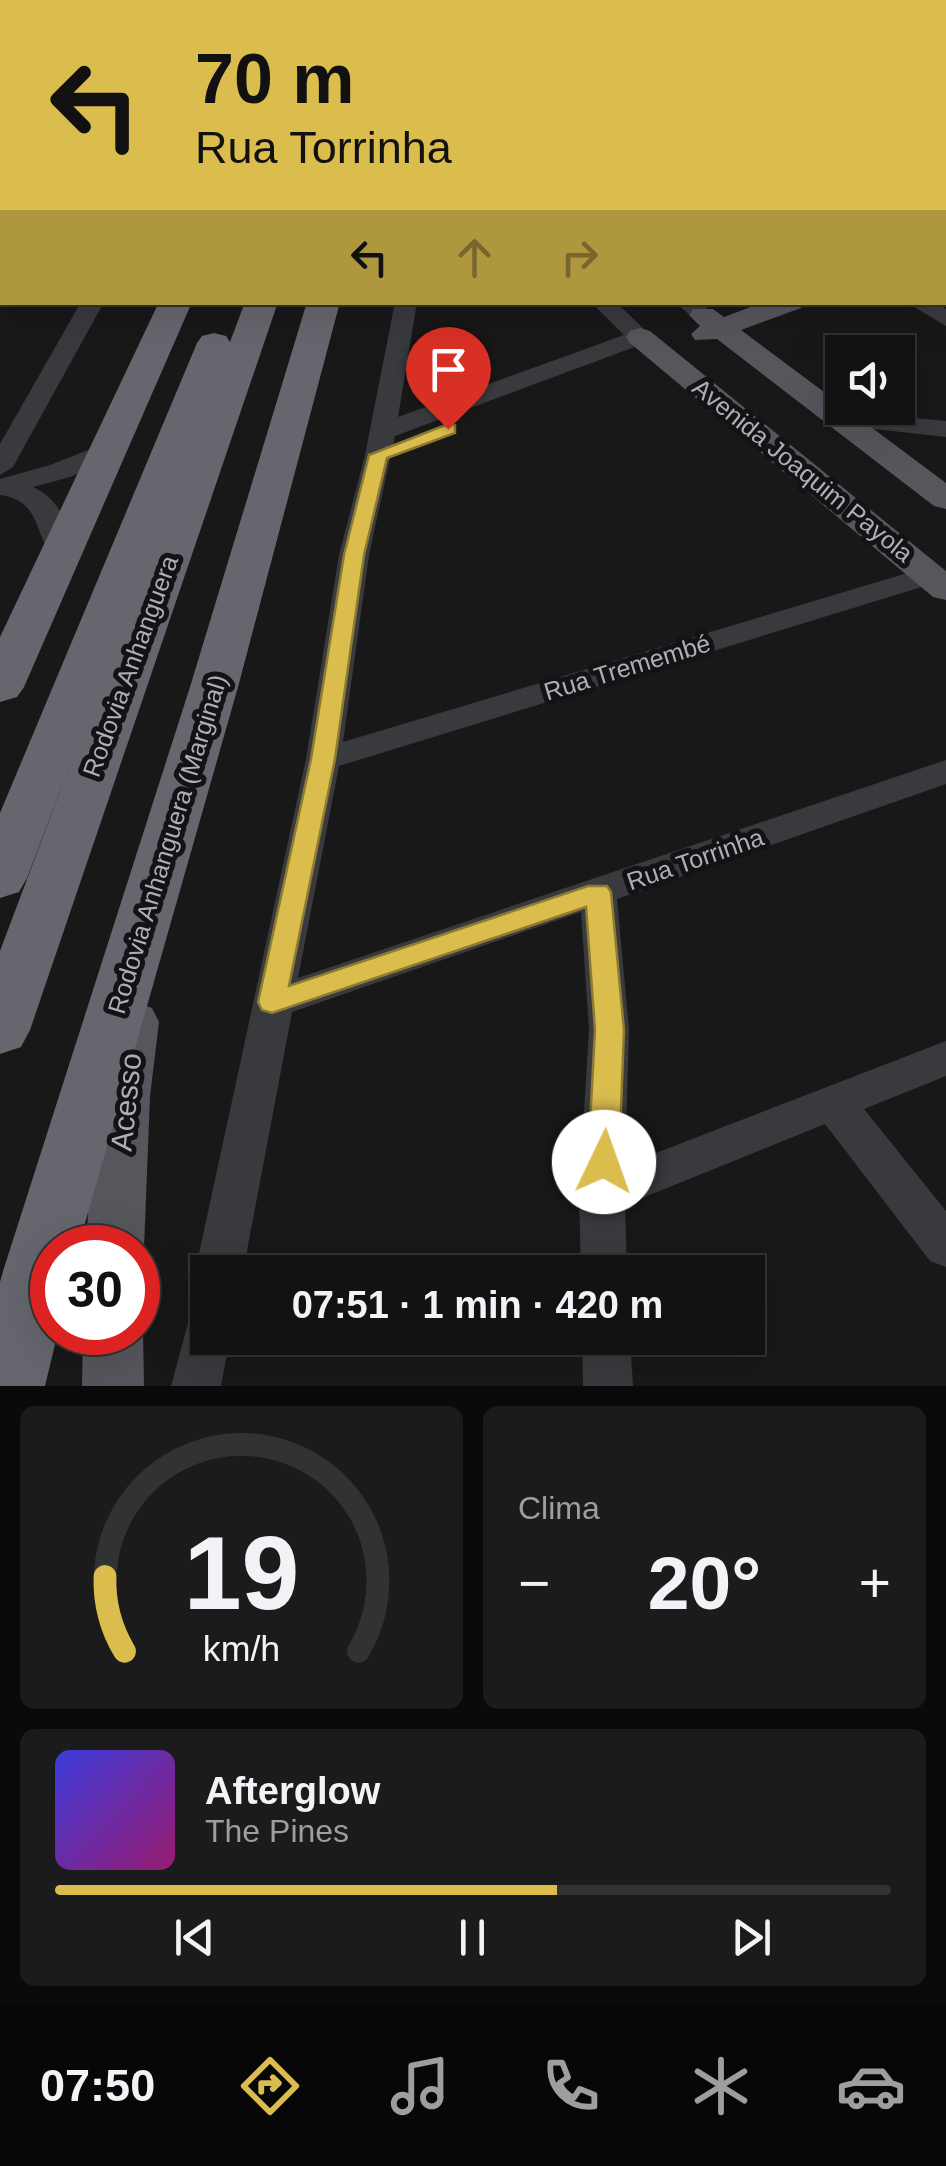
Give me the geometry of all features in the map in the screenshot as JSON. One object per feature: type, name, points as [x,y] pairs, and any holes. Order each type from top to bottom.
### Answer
[{"type":"highway","points":[[0,687],[175,305]]},
{"type":"highway","name":"Rodovia Anhanguera","points":[[0,878],[229,305]]},
{"type":"highway","name":"Rodovia Anhanguera","points":[[0,1030],[261,305]]},
{"type":"highway","name":"Rodovia Anhanguera (Marginal)","points":[[9,1386],[38,1268],[151,898],[323,305]]},
{"type":"main road","points":[[650,344],[713,312],[768,305]]},
{"type":"main road","points":[[713,312],[825,406]]},
{"type":"main road","name":"Avenida Joaquim Payola","points":[[650,344],[938,582]]},
{"type":"main road","points":[[848,425],[946,499]]},
{"type":"main road","name":"Acesso","points":[[116,1225],[124,1096],[151,898]]},
{"type":"main road","points":[[112,1355],[113,1386]]},
{"type":"street","points":[[2,480],[92,305]]},
{"type":"street","points":[[221,1255],[323,759],[354,555],[405,305]]},
{"type":"street","points":[[380,443],[650,344],[605,305]]},
{"type":"street","points":[[902,425],[944,429]]},
{"type":"street","points":[[895,461],[919,435],[944,429]]},
{"type":"street","points":[[2,480],[60,471],[106,451]]},
{"type":"street","points":[[2,480],[47,506],[61,551]]},
{"type":"street","name":"Rua Tremembé","points":[[323,759],[938,582]]},
{"type":"street","name":"Rua Torrinha","points":[[272,1002],[946,772]]},
{"type":"street","points":[[598,892],[609,1030],[602,1194],[604,1255]]},
{"type":"street","points":[[602,1194],[946,1058]]},
{"type":"street","points":[[835,1105],[946,1246]]},
{"type":"street","points":[[196,1386],[202,1355]]},
{"type":"street","points":[[607,1355],[608,1386]]},
{"type":"route","points":[[448,429],[378,455],[354,555],[323,759],[272,1002],[598,892],[609,1030],[604,1162]]}]
